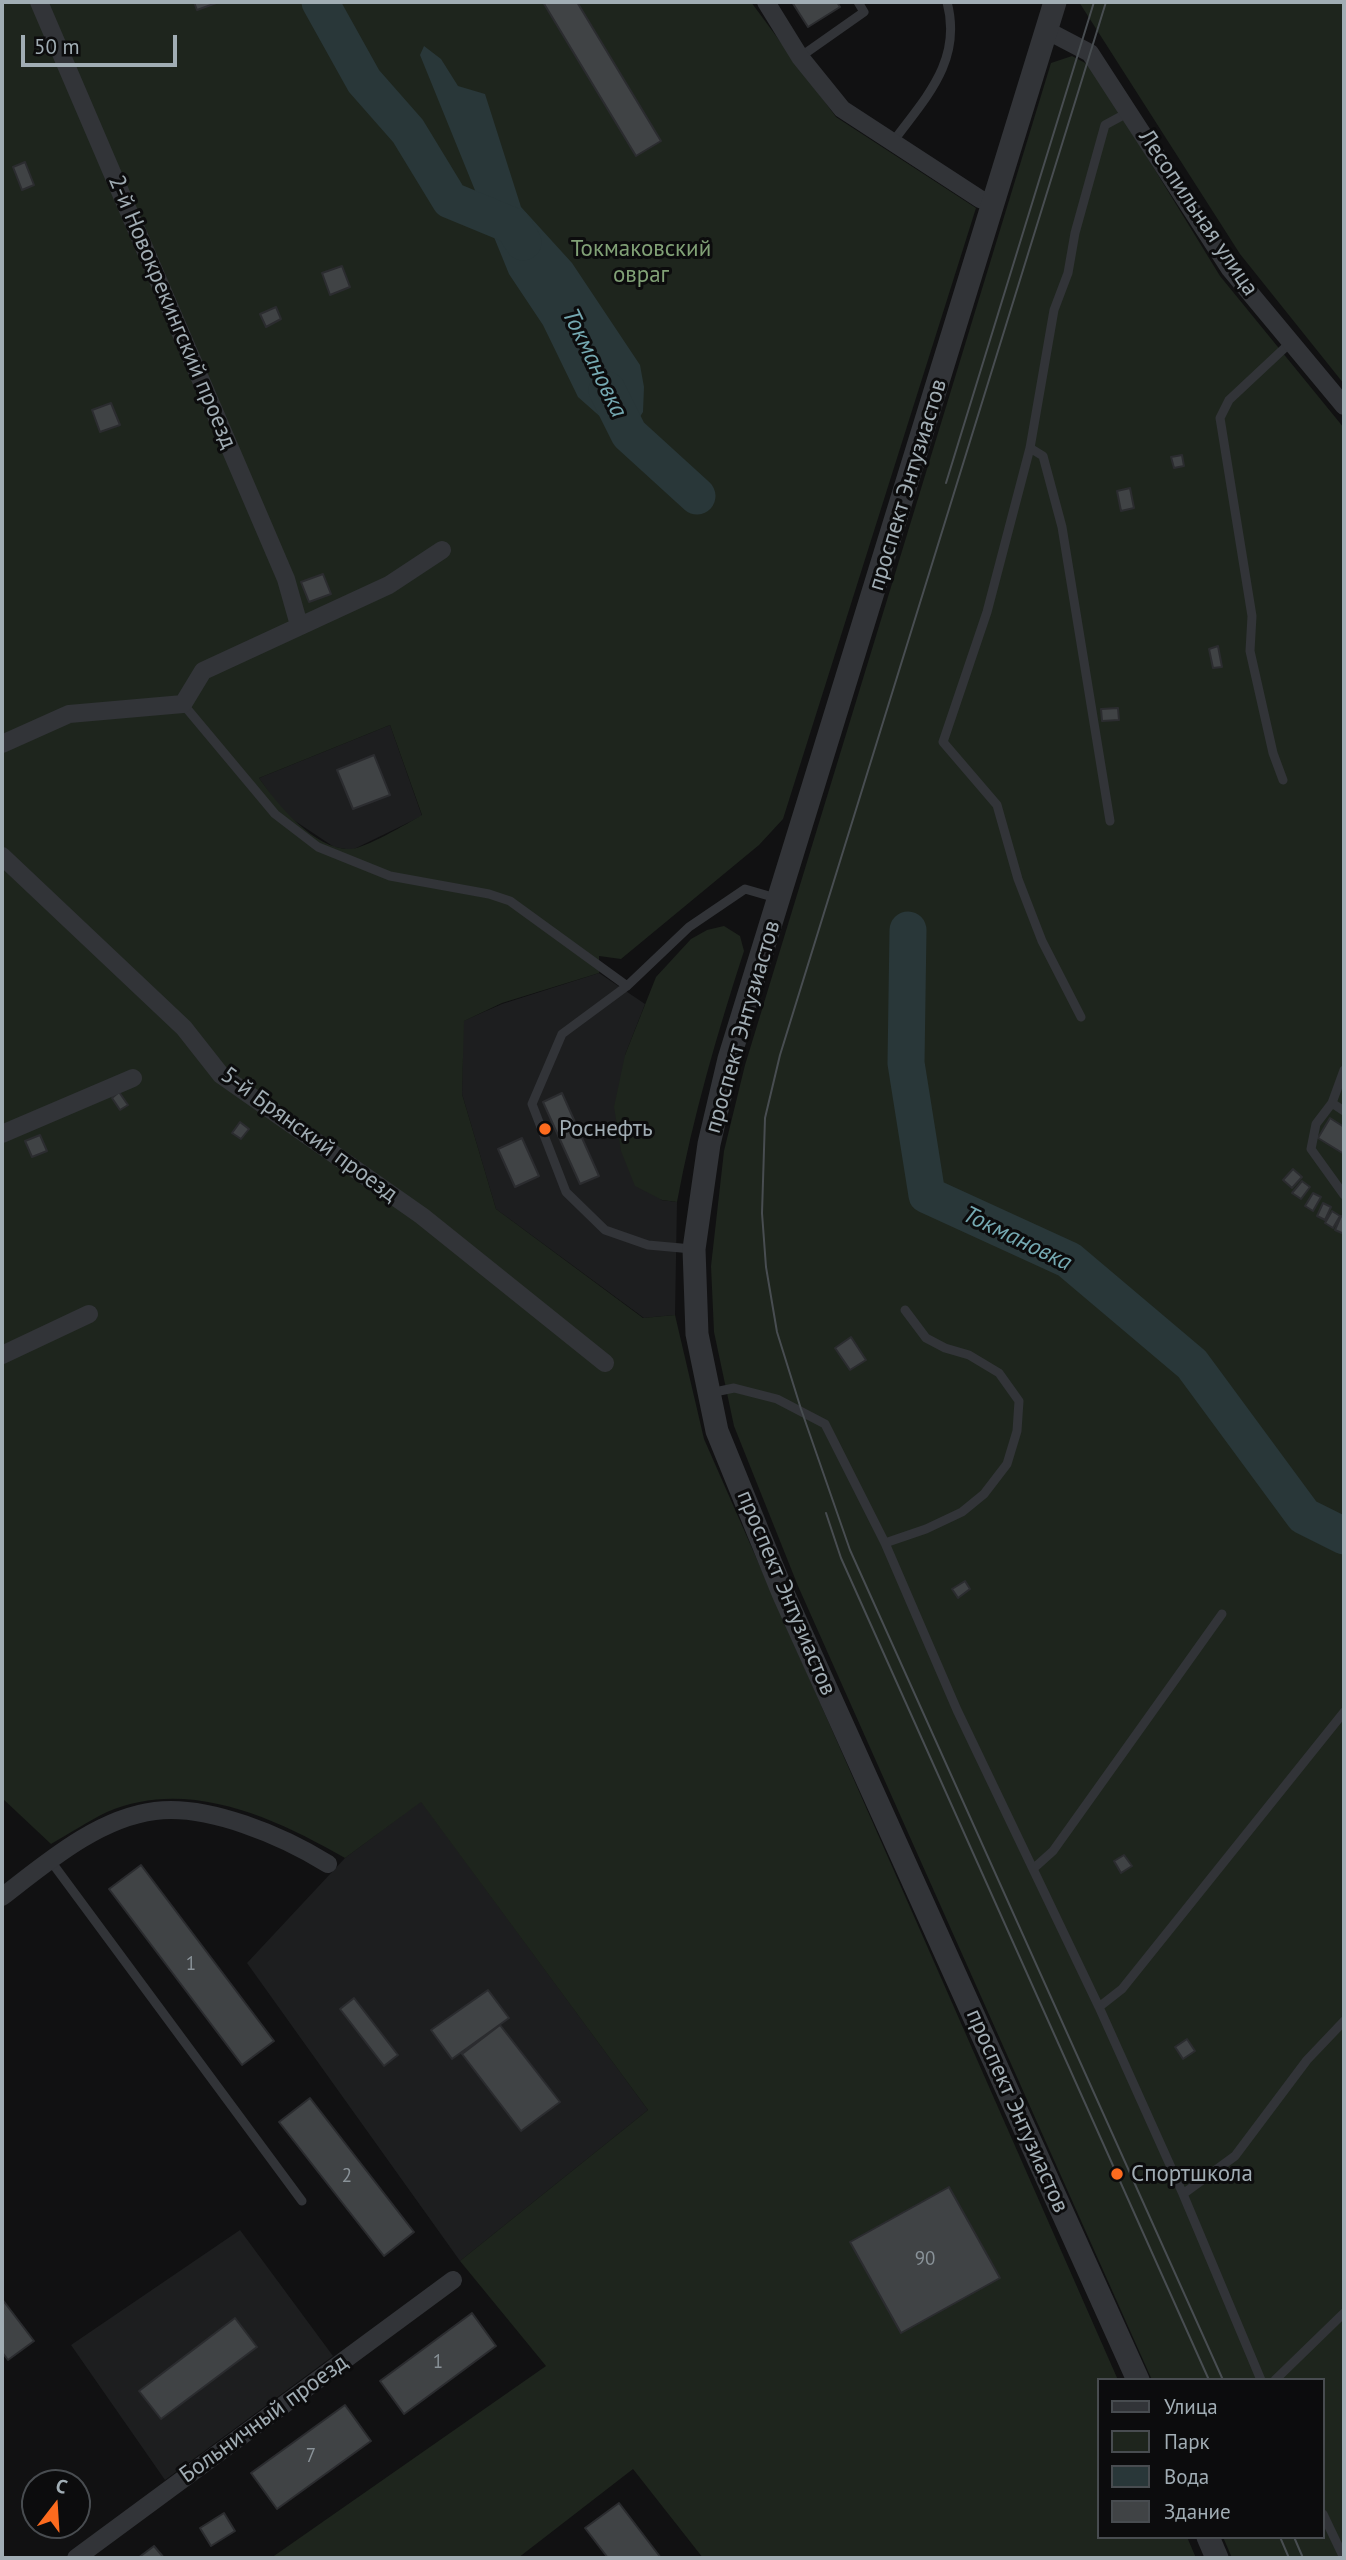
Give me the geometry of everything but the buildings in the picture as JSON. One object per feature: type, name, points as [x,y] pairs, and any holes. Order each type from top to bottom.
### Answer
[{"type":"street","name":"2-й Новокрекингский проезд","points":[[39,2],[286,579],[299,625]]},
{"type":"street","points":[[766,2],[800,57],[842,109],[979,199],[994,204]]},
{"type":"street","name":"проспект Энтузиастов","points":[[1055,2],[781,899],[729,1059],[709,1144],[694,1249],[697,1334],[718,1431],[783,1593],[1137,2378]]},
{"type":"street","name":"Лесопильная улица","points":[[1046,30],[1090,53],[1230,269],[1344,406]]},
{"type":"street","points":[[2,744],[69,714],[183,704],[203,671],[389,585],[442,550]]},
{"type":"street","name":"5-й Брянский проезд","points":[[2,856],[184,1028],[221,1074],[422,1216],[605,1363]]},
{"type":"street","points":[[2,1133],[133,1078]]},
{"type":"street","points":[[2,1355],[89,1314]]},
{"type":"street","points":[[2,1897],[50,1860],[116,1822],[156,1811],[194,1812],[229,1820],[307,1851],[328,1864]]},
{"type":"street","name":"Больничный проезд","points":[[76,2558],[453,2280]]},
{"type":"street","points":[[1209,2539],[1217,2558]]},
{"type":"lane","points":[[800,57],[864,12],[858,2]]},
{"type":"lane","points":[[891,143],[941,76],[949,50],[950,15],[947,2]]},
{"type":"lane","points":[[1081,1017],[1042,941],[1018,879],[997,805],[943,742],[987,612],[1030,448],[1054,310],[1068,273],[1075,233],[1105,125],[1130,111]]},
{"type":"lane","points":[[1283,780],[1273,753],[1250,651],[1252,617],[1220,418],[1229,400],[1291,342]]},
{"type":"lane","points":[[1030,448],[1042,456],[1062,527],[1110,821]]},
{"type":"lane","points":[[183,704],[275,814],[318,847],[390,876],[489,894],[510,901],[627,986]]},
{"type":"lane","points":[[694,1249],[648,1245],[605,1230],[566,1192],[532,1104],[562,1034],[627,986],[689,927],[745,889],[781,899]]},
{"type":"lane","points":[[1344,1070],[1332,1103],[1316,1125],[1311,1149],[1344,1195]]},
{"type":"lane","points":[[1332,1103],[1344,1111]]},
{"type":"lane","points":[[885,1543],[938,1524],[962,1512],[984,1494],[1007,1464],[1017,1431],[1019,1401],[999,1373],[969,1355],[945,1348],[926,1338],[905,1310]]},
{"type":"lane","points":[[710,1393],[734,1388],[777,1399],[825,1424],[885,1543],[957,1710],[1099,2007],[1183,2194],[1260,2378]]},
{"type":"lane","points":[[1032,1869],[1053,1851],[1222,1614]]},
{"type":"lane","points":[[1099,2007],[1122,1989],[1344,1712]]},
{"type":"lane","points":[[50,1860],[302,2201]]},
{"type":"lane","points":[[1183,2194],[1236,2156],[1307,2060],[1344,2021]]},
{"type":"lane","points":[[1277,2378],[1344,2313]]},
{"type":"lane","points":[[1325,2518],[1344,2558]]},
{"type":"shaded area","points":[[390,725],[422,816],[352,850],[334,847],[283,813],[259,778]]},
{"type":"shaded area","name":"Роснефть","points":[[599,973],[645,1004],[625,1055],[661,1200],[677,1202],[675,1315],[644,1318],[496,1209],[462,1094],[463,1021],[502,1004]]},
{"type":"shaded area","points":[[421,1801],[648,2110],[460,2261],[247,1963],[345,1858]]},
{"type":"shaded area","points":[[240,2230],[333,2356],[165,2480],[71,2345]]},
{"type":"green space","name":"Токмаковский овраг","points":[[2,2],[751,2],[836,117],[976,208],[783,819],[759,845],[621,959],[599,956],[599,973],[502,1003],[464,1021],[462,1094],[496,1209],[643,1318],[675,1315],[704,1439],[1117,2378],[1098,2378],[1098,2539],[1188,2539],[1196,2558],[703,2558],[633,2469],[518,2558],[271,2558],[546,2366],[460,2261],[648,2110],[421,1802],[345,1858],[290,1829],[260,1817],[230,1807],[169,1799],[138,1802],[107,1812],[51,1844],[2,1798]],"holes":[[[390,725],[422,815],[385,835],[349,849],[323,842],[286,812],[259,778]]]},
{"type":"green space","points":[[1079,2],[1344,2],[1344,384],[1240,254]]},
{"type":"green space","points":[[1072,56],[1089,65],[1220,276],[1344,428],[1344,2558],[1232,2558],[1224,2539],[1325,2539],[1325,2378],[1151,2378],[798,1586],[734,1426],[714,1332],[711,1266],[724,1151],[745,1065],[1051,63]]},
{"type":"green space","points":[[724,926],[740,936],[744,951],[706,1075],[677,1202],[662,1200],[635,1186],[621,1151],[614,1107],[625,1055],[656,977],[691,939],[707,930]]},
{"type":"water","points":[[424,46],[441,59],[458,86],[485,94],[521,207],[572,263],[640,365],[644,387],[643,412],[629,434],[616,436],[604,420],[578,397],[543,325],[509,274],[420,55]]},
{"type":"waterway","name":"Токмановка","points":[[320,2],[364,81],[408,131],[450,200],[513,226],[523,242]]},
{"type":"waterway","name":"Токмановка","points":[[607,390],[629,434],[697,496]]},
{"type":"waterway","name":"Токмановка","points":[[908,930],[906,1063],[927,1195],[1069,1260],[1192,1364],[1304,1516],[1344,1536]]},
{"type":"tram line","points":[[946,483],[1094,2]]},
{"type":"tram line","points":[[1106,2],[780,1055],[765,1118],[762,1213],[766,1267],[777,1332],[850,1550],[1222,2378]]},
{"type":"tram line","points":[[826,1513],[841,1558],[1208,2378]]},
{"type":"tram line","points":[[1281,2539],[1289,2558]]},
{"type":"tram line","points":[[1295,2539],[1303,2558]]},
{"type":"place","name":"Роснефть","points":[[545,1129]]},
{"type":"place","name":"Спортшкола","points":[[1117,2174]]}]
